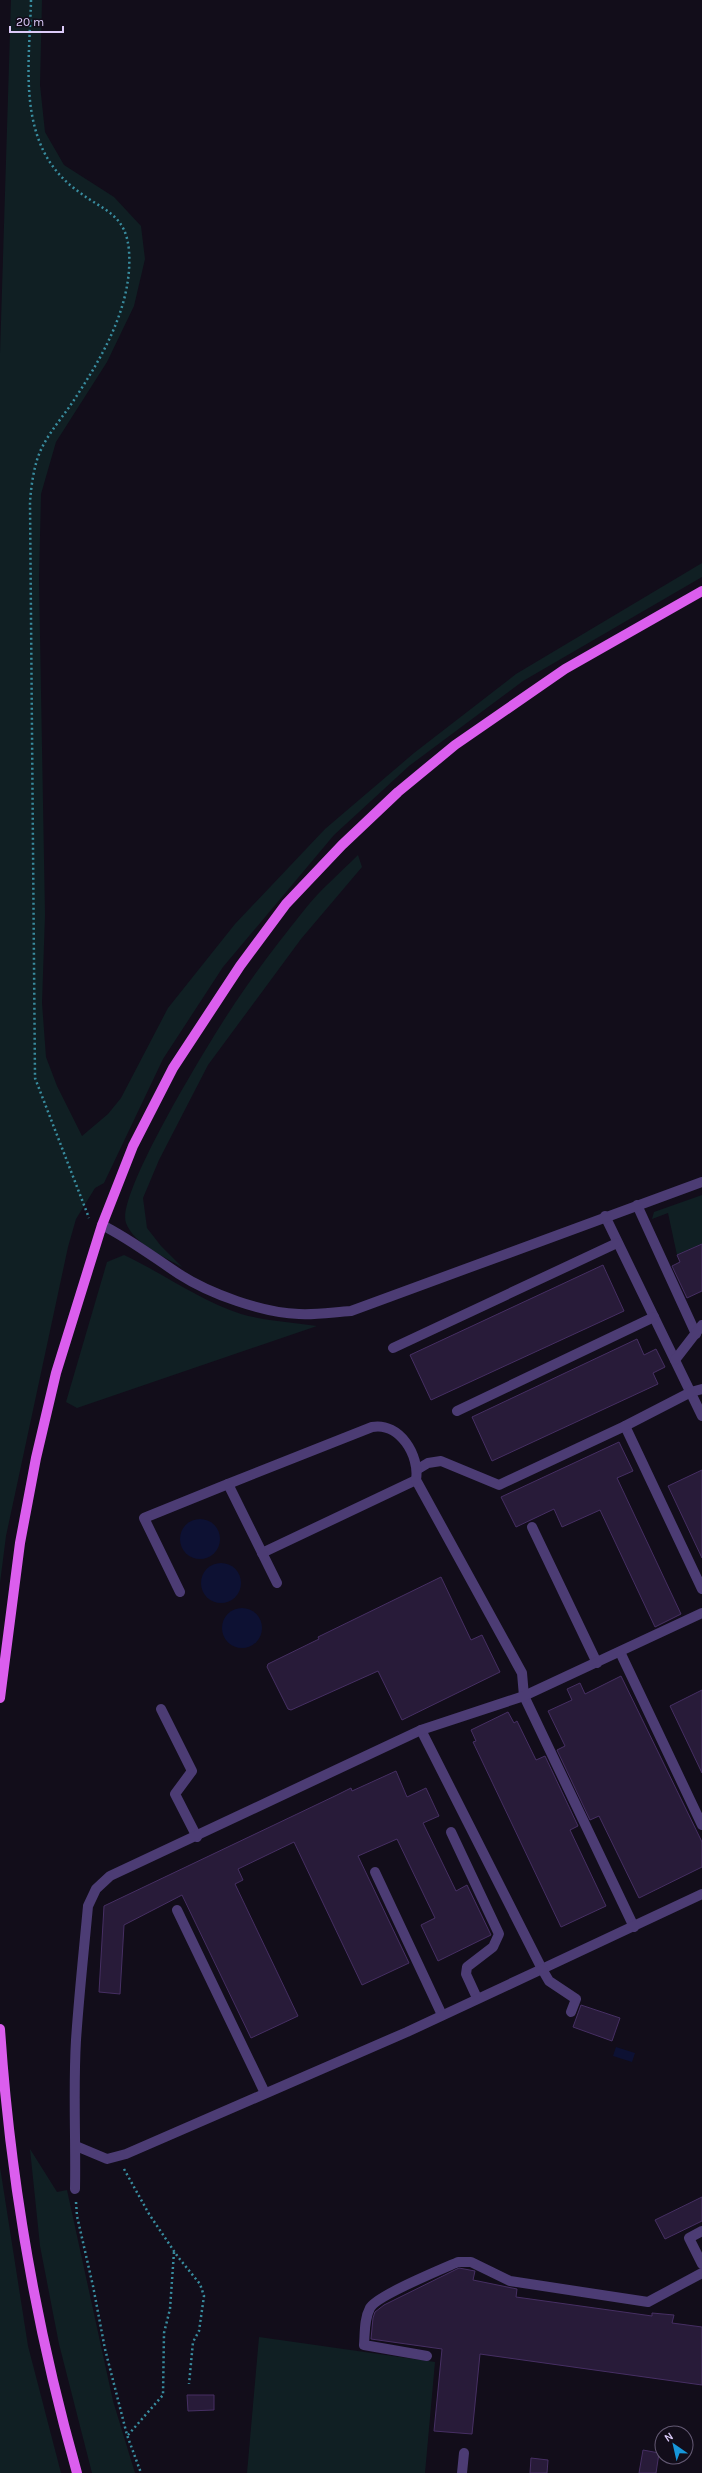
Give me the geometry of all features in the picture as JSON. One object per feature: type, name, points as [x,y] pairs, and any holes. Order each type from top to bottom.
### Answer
[{"type":"main road","points":[[0,1698],[20,1543],[36,1458],[56,1373],[102,1225],[133,1146],[173,1068],[240,966],[282,910],[342,845],[398,792],[455,746],[512,704],[565,669],[702,591]]},
{"type":"main road","points":[[0,2029],[3,2080],[27,2257],[38,2316],[59,2408],[77,2473]]},
{"type":"lane","points":[[102,1225],[126,1237],[180,1275],[208,1290],[243,1303],[299,1314],[351,1312],[605,1216],[702,1182]]},
{"type":"lane","points":[[637,1205],[696,1334]]},
{"type":"lane","points":[[605,1216],[702,1416]]},
{"type":"lane","points":[[393,1348],[617,1243]]},
{"type":"lane","points":[[457,1411],[654,1317]]},
{"type":"lane","points":[[675,1360],[702,1325]]},
{"type":"lane","points":[[418,1469],[428,1463],[441,1461],[499,1485],[625,1426],[691,1392],[702,1389]]},
{"type":"lane","points":[[180,1592],[144,1518],[372,1427],[383,1425],[390,1427],[403,1438],[418,1469],[416,1480],[522,1673],[524,1696],[634,1927]]},
{"type":"lane","points":[[625,1426],[702,1590]]},
{"type":"lane","points":[[262,1553],[416,1480]]},
{"type":"lane","points":[[228,1484],[277,1583]]},
{"type":"lane","points":[[532,1527],[597,1663]]},
{"type":"lane","points":[[75,2189],[76,2146],[74,2126],[76,2040],[88,1906],[96,1889],[110,1876],[197,1837],[421,1730],[524,1696],[702,1613]]},
{"type":"lane","points":[[620,1652],[702,1825]]},
{"type":"lane","points":[[161,1709],[192,1771],[175,1794],[197,1837]]},
{"type":"lane","points":[[421,1730],[542,1969],[549,1981],[576,1999],[571,2012]]},
{"type":"lane","points":[[451,1832],[499,1934],[493,1947],[467,1967],[466,1974],[477,1998]]},
{"type":"lane","points":[[375,1872],[442,2015]]},
{"type":"lane","points":[[76,2146],[107,2159],[115,2158],[442,2015],[634,1927],[702,1894]]},
{"type":"lane","points":[[177,1910],[265,2093]]},
{"type":"lane","points":[[702,2231],[689,2238],[702,2264]]},
{"type":"lane","points":[[427,2356],[364,2345],[367,2315],[371,2306],[383,2298],[458,2262],[470,2262],[510,2281],[648,2302],[702,2273]]},
{"type":"lane","points":[[462,2473],[464,2453]]},
{"type":"path","points":[[31,0],[29,88],[35,134],[46,156],[58,174],[80,193],[99,203],[119,220],[129,250],[129,275],[116,325],[84,385],[48,438],[37,459],[30,502],[35,1078],[85,1208],[90,1218],[102,1225]]},
{"type":"path","points":[[115,2158],[128,2175],[149,2214],[174,2251],[200,2284],[204,2296],[199,2331],[193,2342],[189,2384]]},
{"type":"path","points":[[75,2189],[77,2216],[93,2286],[105,2349],[127,2435],[141,2473]]},
{"type":"path","points":[[127,2435],[163,2395],[164,2333],[170,2308],[174,2251]]},
{"type":"shaded area","points":[[11,0],[42,0],[40,85],[45,132],[64,165],[114,197],[141,226],[145,259],[134,306],[107,362],[56,442],[41,494],[39,579],[45,915],[42,1003],[46,1057],[57,1086],[82,1136],[108,1114],[121,1098],[168,1008],[235,924],[325,829],[414,753],[516,674],[702,563],[702,577],[523,681],[409,766],[334,835],[223,967],[163,1059],[104,1183],[95,1188],[76,1219],[68,1247],[6,1536],[0,1583],[0,354]]},
{"type":"shaded area","points":[[358,855],[362,867],[301,939],[208,1065],[159,1160],[143,1198],[147,1228],[161,1246],[182,1267],[158,1254],[142,1243],[135,1237],[126,1223],[127,1207],[135,1181],[168,1114],[243,991],[311,902]]},
{"type":"shaded area","points":[[702,1195],[702,1244],[677,1255],[668,1213],[652,1219],[654,1212]]},
{"type":"shaded area","points":[[124,1255],[211,1302],[241,1314],[269,1320],[317,1326],[77,1408],[66,1402],[107,1262]]},
{"type":"shaded area","points":[[204,1519],[211,1522],[217,1528],[220,1539],[219,1547],[211,1556],[204,1559],[196,1559],[189,1556],[181,1547],[180,1535],[183,1528],[192,1520]]},
{"type":"shaded area","points":[[225,1563],[232,1566],[238,1572],[241,1583],[240,1591],[232,1600],[225,1603],[217,1603],[210,1600],[202,1591],[201,1579],[204,1572],[213,1564]]},
{"type":"shaded area","points":[[246,1608],[253,1611],[259,1617],[262,1628],[261,1636],[253,1645],[246,1648],[238,1648],[231,1645],[223,1636],[222,1624],[225,1617],[234,1609]]},
{"type":"shaded area","points":[[616,2047],[635,2053],[632,2062],[613,2056]]},
{"type":"shaded area","points":[[30,2149],[57,2192],[67,2190],[113,2401],[135,2473],[92,2473],[59,2344],[40,2246]]},
{"type":"shaded area","points":[[0,2167],[28,2346],[61,2473],[0,2473]]},
{"type":"shaded area","points":[[259,2337],[435,2362],[425,2473],[247,2473]]},
{"type":"building","points":[[702,1244],[702,1291],[687,1298],[672,1266],[680,1262],[677,1255]]},
{"type":"building","points":[[603,1265],[624,1311],[431,1400],[410,1355]]},
{"type":"building","points":[[637,1339],[644,1355],[656,1349],[665,1367],[653,1373],[658,1384],[492,1461],[472,1417]]},
{"type":"building","points":[[619,1442],[633,1471],[617,1478],[681,1614],[655,1627],[600,1510],[562,1527],[554,1509],[516,1527],[501,1497]]},
{"type":"building","points":[[702,1470],[702,1558],[668,1486]]},
{"type":"building","points":[[441,1577],[471,1640],[482,1635],[500,1672],[402,1720],[378,1671],[291,1710],[288,1709],[267,1667],[268,1664],[319,1639],[318,1637]]},
{"type":"building","points":[[621,1676],[702,1842],[702,1867],[639,1898],[599,1816],[590,1820],[557,1750],[565,1746],[548,1711],[572,1700],[567,1689],[580,1683],[585,1694]]},
{"type":"building","points":[[702,1690],[702,1773],[670,1706]]},
{"type":"building","points":[[508,1712],[514,1723],[517,1721],[536,1760],[545,1756],[578,1826],[570,1830],[606,1906],[561,1927],[473,1742],[476,1741],[471,1730]]},
{"type":"building","points":[[396,1771],[407,1797],[426,1788],[439,1816],[423,1823],[456,1891],[467,1885],[491,1935],[438,1961],[421,1925],[435,1918],[397,1839],[358,1856],[409,1963],[362,1985],[294,1842],[238,1869],[243,1880],[235,1884],[298,2016],[251,2038],[182,1895],[124,1925],[120,1994],[99,1992],[104,1906],[351,1788],[352,1791]]},
{"type":"building","points":[[581,2005],[620,2018],[612,2041],[573,2027]]},
{"type":"building","points":[[702,2197],[702,2221],[665,2239],[655,2220]]},
{"type":"building","points":[[459,2268],[475,2271],[473,2280],[517,2289],[516,2297],[652,2316],[652,2313],[674,2315],[672,2323],[702,2327],[702,2385],[480,2354],[472,2434],[434,2431],[442,2349],[371,2339],[373,2318],[375,2312],[384,2305]]},
{"type":"building","points":[[187,2395],[214,2395],[214,2410],[188,2411]]},
{"type":"building","points":[[643,2450],[654,2452],[654,2465],[657,2465],[656,2473],[639,2473]]},
{"type":"building","points":[[531,2458],[548,2460],[547,2473],[530,2473]]}]
